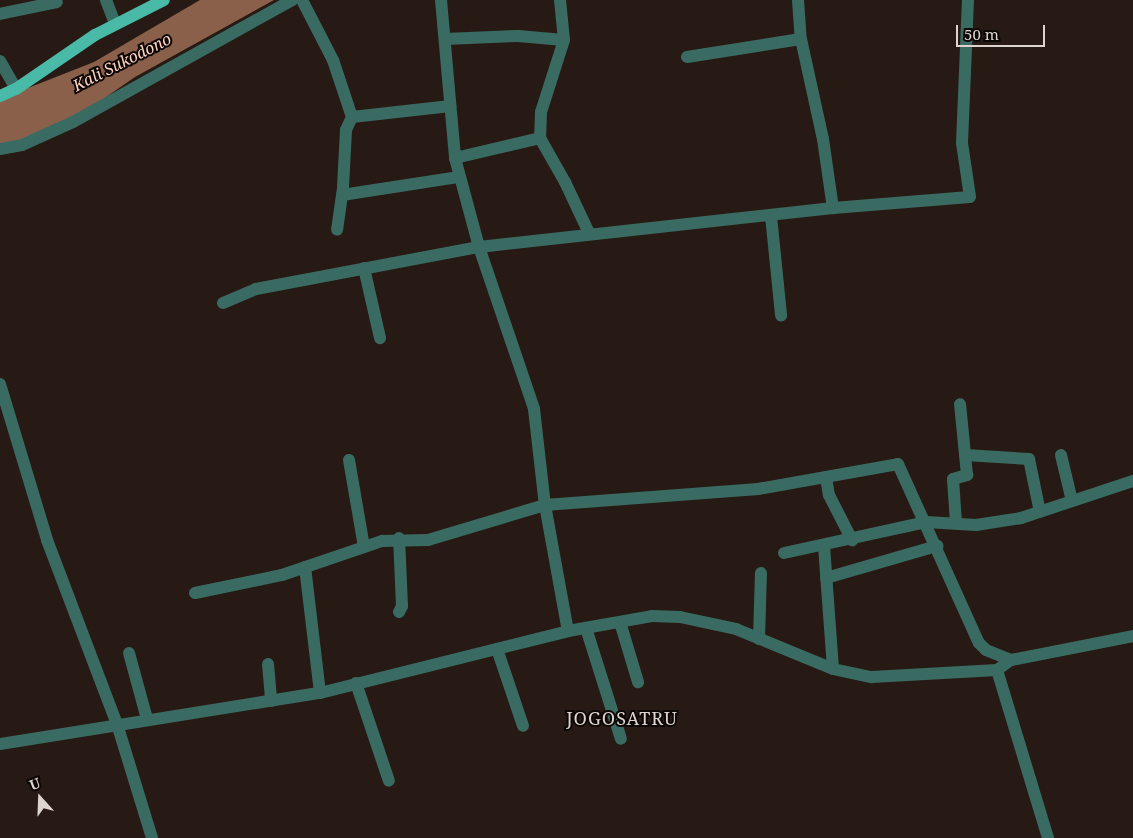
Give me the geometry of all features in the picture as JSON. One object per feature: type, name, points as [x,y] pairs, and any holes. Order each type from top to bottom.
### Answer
[{"type":"main road","points":[[0,96],[16,89],[115,24],[164,0]]},
{"type":"street","points":[[106,0],[115,24]]},
{"type":"street","points":[[0,148],[22,145],[73,122],[292,0]]},
{"type":"street","points":[[302,0],[333,60],[352,116],[346,130],[342,195],[337,230]]},
{"type":"street","points":[[441,0],[458,176],[479,247],[534,409],[544,505],[568,631]]},
{"type":"street","points":[[560,0],[564,40],[541,112],[540,138],[565,182],[589,233]]},
{"type":"street","points":[[798,0],[801,39],[823,139],[833,208]]},
{"type":"street","points":[[223,304],[256,289],[479,247],[589,233],[771,216],[833,208],[970,198],[962,143],[968,0]]},
{"type":"street","points":[[0,14],[26,4],[57,2]]},
{"type":"street","points":[[445,39],[518,36],[564,40]]},
{"type":"street","points":[[687,57],[801,39]]},
{"type":"street","points":[[0,61],[16,89]]},
{"type":"street","points":[[352,116],[450,106]]},
{"type":"street","points":[[455,158],[540,138]]},
{"type":"street","points":[[342,195],[458,176]]},
{"type":"street","points":[[771,216],[781,315]]},
{"type":"street","points":[[364,268],[380,338]]},
{"type":"street","points":[[0,384],[47,540],[117,724],[152,838]]},
{"type":"street","points":[[956,523],[953,479],[966,475],[960,404]]},
{"type":"street","points":[[965,455],[1029,458],[1040,512]]},
{"type":"street","points":[[1061,455],[1072,501]]},
{"type":"street","points":[[349,460],[364,547]]},
{"type":"street","points":[[195,593],[305,567],[364,547],[399,538],[428,540],[544,505],[758,489],[898,464],[982,647],[1004,665],[1048,838]]},
{"type":"street","points":[[826,477],[829,495],[852,540]]},
{"type":"street","points":[[784,553],[852,540],[926,522],[976,525],[1040,512],[1133,481]]},
{"type":"street","points":[[399,538],[402,607],[399,612]]},
{"type":"street","points":[[824,546],[833,669]]},
{"type":"street","points":[[826,578],[937,546]]},
{"type":"street","points":[[305,567],[320,693]]},
{"type":"street","points":[[759,639],[761,573]]},
{"type":"street","points":[[0,744],[147,719],[320,693],[568,631],[652,616],[680,617],[736,629],[833,669],[872,677],[1004,665],[1133,636]]},
{"type":"street","points":[[620,622],[638,682]]},
{"type":"street","points":[[586,628],[621,739]]},
{"type":"street","points":[[497,649],[523,726]]},
{"type":"street","points":[[129,653],[147,719]]},
{"type":"street","points":[[268,664],[271,701]]},
{"type":"street","points":[[356,683],[389,781]]},
{"type":"water","name":"Kali Sukodono","points":[[200,0],[274,0],[135,77],[70,122],[0,147],[0,99],[94,62]]},
{"type":"district","name":"JOGOSATRU","points":[[622,718]]}]
